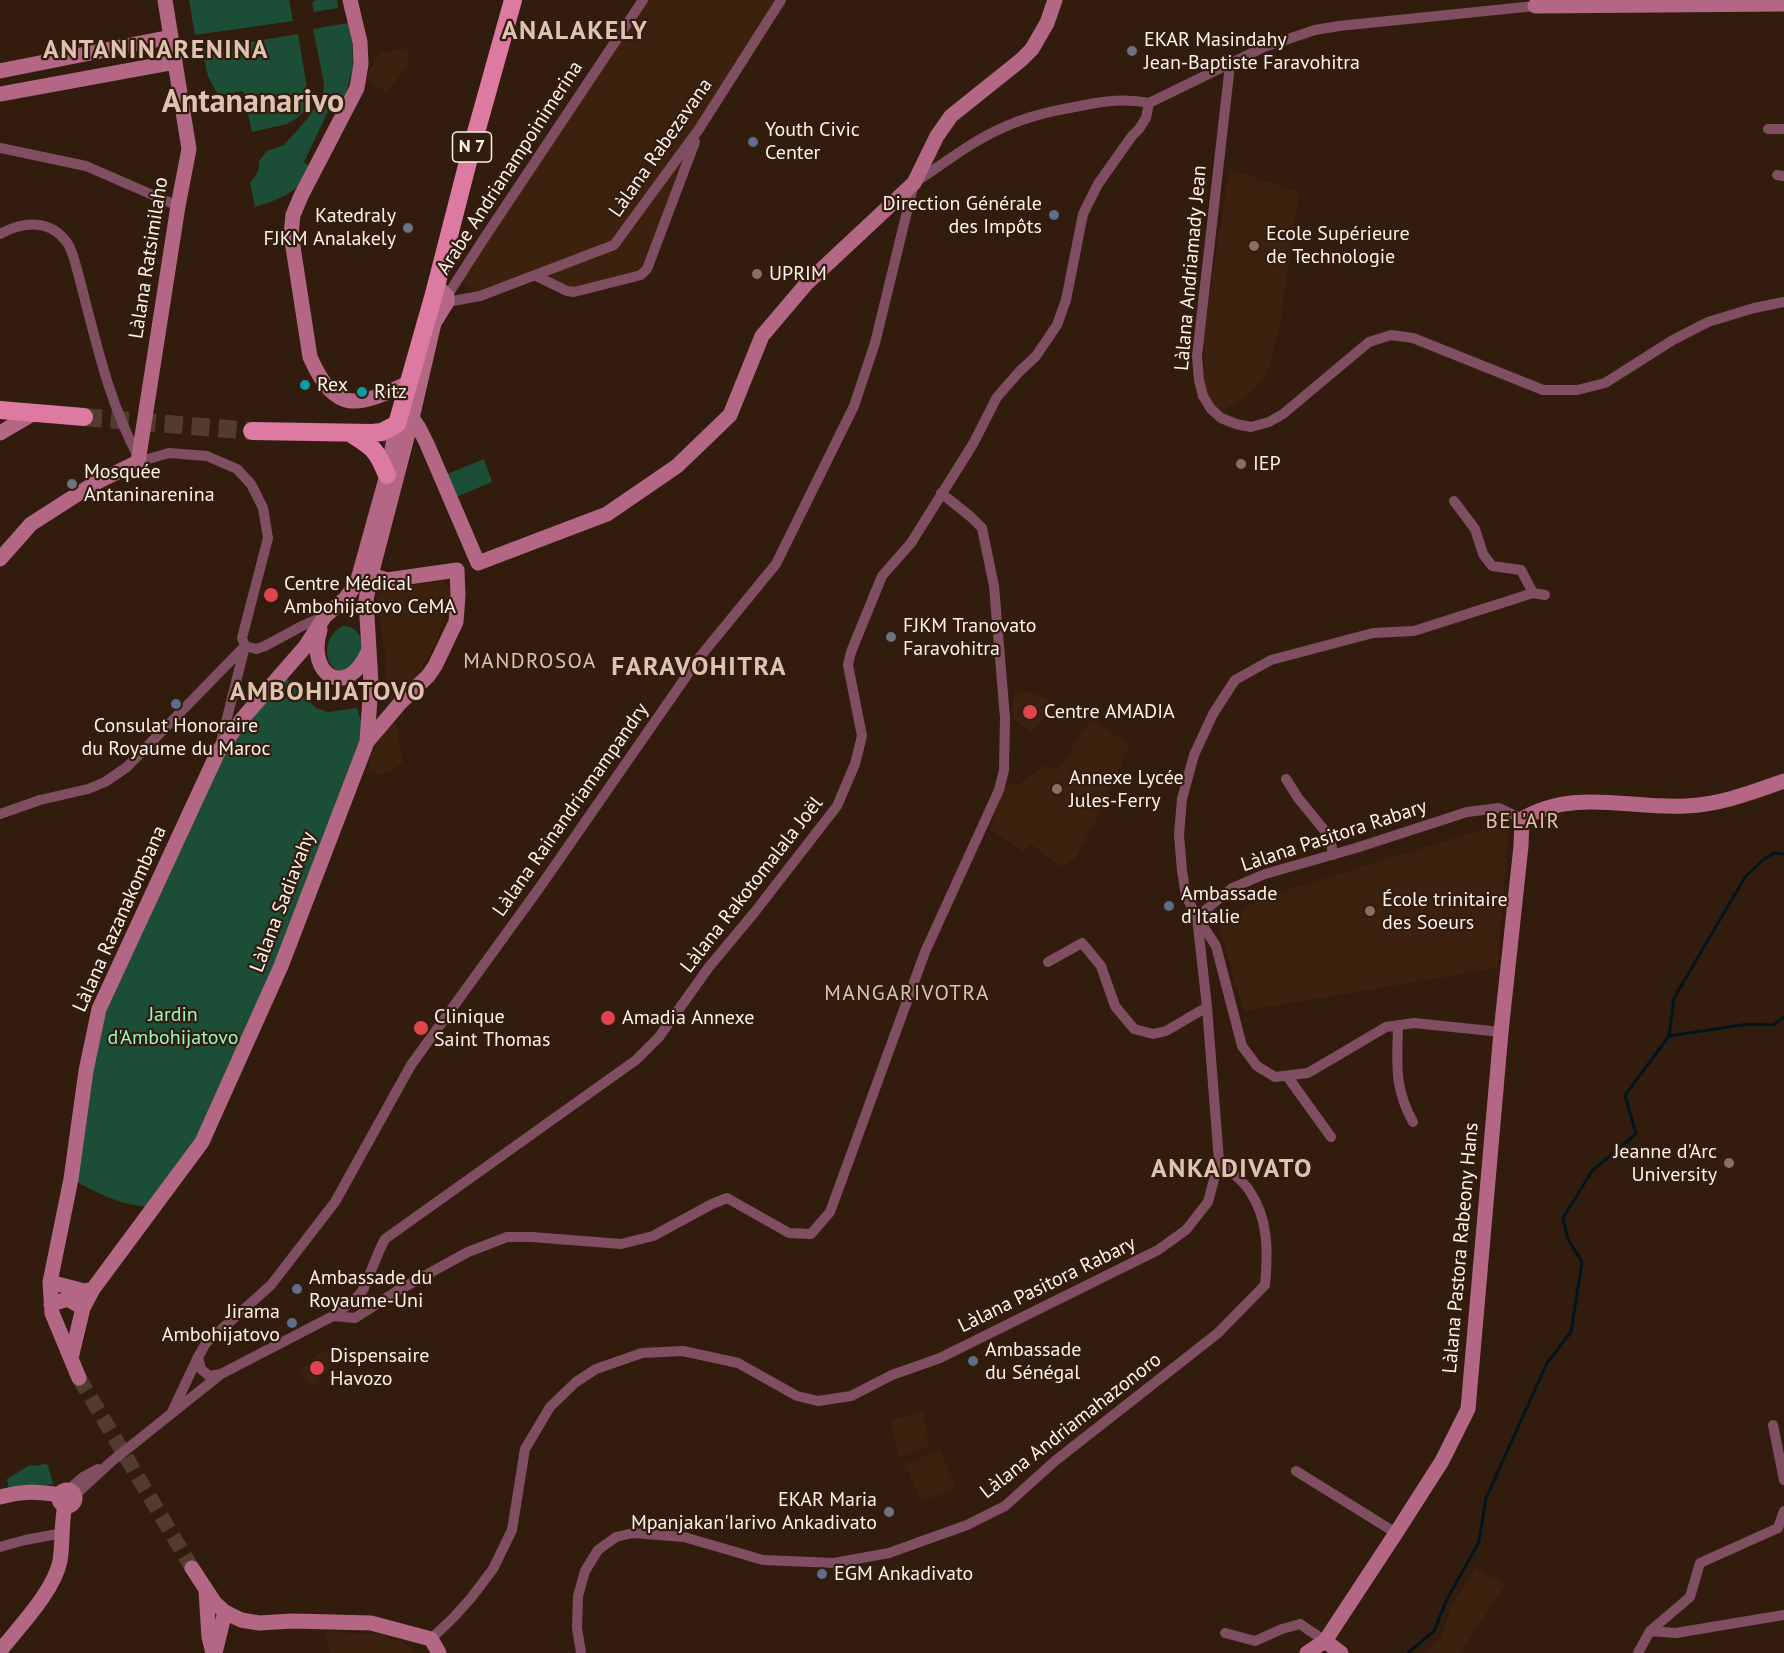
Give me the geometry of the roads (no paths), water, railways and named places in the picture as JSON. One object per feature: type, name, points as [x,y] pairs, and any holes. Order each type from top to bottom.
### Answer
[{"type":"main road","name":"Làlana Ratsimilaho","points":[[139,460],[189,148],[165,0]]},
{"type":"main road","points":[[350,0],[360,42],[361,64],[357,88],[301,196],[293,215],[291,234],[310,357],[318,375],[333,393],[351,403],[382,396],[408,383]]},
{"type":"main road","name":"N 7","points":[[405,421],[408,383],[424,326],[443,298],[470,154],[513,0]]},
{"type":"main road","points":[[405,421],[427,444],[478,563],[607,514],[677,466],[730,415],[762,336],[807,283],[914,183],[937,136],[951,116],[1032,49],[1047,23],[1055,0]]},
{"type":"main road","points":[[1531,3],[1561,0]]},
{"type":"main road","points":[[1531,3],[1784,4]]},
{"type":"main road","points":[[0,71],[171,37]]},
{"type":"main road","points":[[0,94],[175,62]]},
{"type":"main road","points":[[367,742],[401,702],[428,676],[456,622],[457,570],[387,580],[364,579],[387,475],[443,298]]},
{"type":"main road","points":[[0,410],[84,417]]},
{"type":"main road","points":[[0,433],[34,413]]},
{"type":"main road","points":[[252,431],[372,434],[382,432],[405,421]]},
{"type":"main road","name":"Làlana Sadiavahy","points":[[71,1359],[82,1308],[93,1289],[202,1142],[281,966],[367,742],[371,688],[364,579],[405,421]]},
{"type":"main road","points":[[349,432],[368,443],[379,454],[387,475]]},
{"type":"main road","points":[[0,559],[31,524],[95,483],[139,460]]},
{"type":"main road","name":"Làlana Razanakombana","points":[[80,1378],[52,1313],[50,1282],[71,1179],[86,1071],[99,1009],[218,752],[304,647],[325,616],[364,579]]},
{"type":"main road","points":[[325,616],[316,647],[319,660],[331,677],[348,676],[355,672],[362,665],[368,652]]},
{"type":"main road","points":[[1522,819],[1558,804],[1581,801],[1682,806],[1706,804],[1730,800],[1784,781]]},
{"type":"main road","name":"Làlana Pastora Rabeony Hans","points":[[1325,1641],[1442,1461],[1468,1409],[1522,819]]},
{"type":"main road","points":[[50,1282],[84,1291],[93,1289]]},
{"type":"main road","points":[[51,1304],[68,1299],[82,1308]]},
{"type":"main road","points":[[0,1497],[21,1491],[40,1491],[67,1497],[62,1518],[63,1533],[59,1564],[48,1591],[0,1651]]},
{"type":"main road","points":[[192,1568],[215,1603],[225,1612],[241,1620],[259,1623],[293,1621],[372,1623],[431,1639],[439,1653]]},
{"type":"main road","points":[[206,1591],[209,1637],[214,1652]]},
{"type":"main road","points":[[214,1652],[225,1612]]},
{"type":"main road","points":[[214,1652],[241,1620]]},
{"type":"main road","points":[[1307,1653],[1325,1641],[1341,1653]]},
{"type":"street","name":"Arabe Andrianampoinimerina","points":[[443,298],[643,0]]},
{"type":"street","name":"Làlana Rabezavana","points":[[443,298],[480,296],[614,245],[699,129],[781,0]]},
{"type":"street","points":[[914,183],[995,131],[1028,118],[1105,101],[1133,100],[1149,103],[1230,65],[1264,46],[1315,30],[1531,3]]},
{"type":"street","name":"Làlana Andriamady Jean","points":[[1230,65],[1197,356],[1203,396],[1211,409],[1221,418],[1251,427],[1269,422],[1295,404],[1369,342],[1391,335],[1413,338],[1543,390],[1577,390],[1605,383],[1682,335],[1708,322],[1754,308],[1784,302]]},
{"type":"street","name":"Làlana Rakotomalala Joël","points":[[67,1497],[221,1374],[333,1316],[354,1300],[363,1290],[385,1239],[636,1060],[674,1017],[709,967],[837,806],[855,764],[862,736],[848,665],[851,652],[882,576],[911,543],[974,444],[998,397],[1036,356],[1057,325],[1066,300],[1083,214],[1098,184],[1146,118],[1149,103]]},
{"type":"street","points":[[536,276],[574,292],[641,275],[647,269],[699,129]]},
{"type":"street","points":[[1768,129],[1784,129]]},
{"type":"street","points":[[0,148],[86,166],[178,206]]},
{"type":"street","name":"Làlana Rainandriamampandry","points":[[172,1412],[206,1343],[271,1285],[335,1202],[411,1065],[534,896],[699,658],[776,564],[854,406],[875,344],[914,183]]},
{"type":"street","points":[[0,234],[13,227],[31,224],[50,227],[67,244],[75,262],[111,391],[128,438],[139,460],[169,453],[207,456],[237,469],[251,484],[263,508],[268,538],[242,638],[245,646],[218,752]]},
{"type":"street","points":[[333,1316],[355,1318],[468,1252],[507,1237],[621,1244],[653,1236],[727,1198],[789,1233],[811,1233],[830,1212],[925,952],[999,790],[1004,770],[1005,718],[994,586],[982,528],[941,493]]},
{"type":"street","points":[[1454,501],[1475,529],[1483,554],[1492,566],[1521,570],[1533,593]]},
{"type":"street","points":[[457,570],[478,563]]},
{"type":"street","points":[[1501,1032],[1414,1023],[1386,1027],[1308,1073],[1275,1077],[1257,1066],[1242,1046],[1216,946],[1186,896],[1179,835],[1182,799],[1194,755],[1213,714],[1235,680],[1271,660],[1373,633],[1414,631],[1533,593],[1545,595]]},
{"type":"street","points":[[245,646],[256,649],[265,646],[325,616]]},
{"type":"street","points":[[0,814],[40,800],[88,789],[105,782],[127,767],[245,646]]},
{"type":"street","points":[[1286,779],[1298,798],[1330,837],[1333,855]]},
{"type":"street","name":"Làlana Pasitora Rabary","points":[[431,1639],[471,1598],[493,1569],[512,1530],[525,1449],[550,1407],[576,1382],[596,1369],[642,1353],[683,1351],[738,1363],[797,1396],[818,1401],[851,1396],[892,1375],[940,1358],[1158,1250],[1186,1230],[1208,1202],[1219,1161],[1207,1007],[1197,917],[1232,888],[1265,874],[1467,812],[1499,808],[1522,819]]},
{"type":"street","points":[[1048,962],[1082,943],[1101,966],[1115,1006],[1134,1029],[1153,1034],[1166,1031],[1207,1007]]},
{"type":"street","points":[[1398,1026],[1398,1079],[1403,1104],[1413,1122]]},
{"type":"street","points":[[1287,1076],[1331,1137]]},
{"type":"street","name":"Làlana Andriamahazonoro","points":[[581,1653],[577,1629],[578,1596],[585,1571],[598,1550],[616,1537],[633,1533],[684,1537],[763,1560],[834,1563],[889,1553],[967,1525],[1005,1506],[1054,1461],[1218,1333],[1265,1285],[1268,1250],[1263,1218],[1249,1189],[1219,1161]]},
{"type":"street","points":[[198,1357],[201,1369],[209,1376],[221,1374]]},
{"type":"street","points":[[1773,1425],[1784,1480]]},
{"type":"street","points":[[1296,1471],[1396,1533]]},
{"type":"street","points":[[1638,1653],[1650,1631],[1690,1597],[1700,1563],[1778,1528],[1784,1511]]},
{"type":"street","points":[[0,1547],[63,1533]]},
{"type":"street","points":[[1650,1631],[1676,1633],[1784,1615]]},
{"type":"street","points":[[1225,1633],[1255,1641],[1300,1624],[1325,1641]]},
{"type":"waterway","points":[[1408,1653],[1434,1631],[1447,1599],[1479,1542],[1486,1498],[1547,1363],[1571,1332],[1582,1262],[1568,1239],[1563,1218],[1592,1171],[1636,1134],[1625,1095],[1669,1036],[1674,998],[1745,877],[1774,853],[1784,854]]},
{"type":"waterway","points":[[1669,1036],[1748,1024],[1773,1025],[1784,1017]]},
{"type":"tunnel","points":[[84,417],[252,431]]},
{"type":"tunnel","points":[[79,1378],[192,1568]]},
{"type":"place","name":"EKAR Masindahy Jean-Baptiste Faravohitra","points":[[1132,51]]},
{"type":"place","name":"Youth Civic Center","points":[[753,142]]},
{"type":"place","name":"Direction Générale des Impôts","points":[[1054,215]]},
{"type":"place","name":"Katedraly FJKM Analakely","points":[[408,228]]},
{"type":"place","name":"Ecole Supérieure de Technologie","points":[[1254,246]]},
{"type":"place","name":"UPRIM","points":[[757,274]]},
{"type":"place","name":"Rex","points":[[305,385]]},
{"type":"place","name":"Ritz","points":[[362,392]]},
{"type":"place","name":"IEP","points":[[1241,464]]},
{"type":"place","name":"Mosquée Antaninarenina","points":[[72,484]]},
{"type":"place","name":"Centre Médical Ambohijatovo CeMA","points":[[271,595]]},
{"type":"place","name":"FJKM Tranovato Faravohitra","points":[[891,637]]},
{"type":"place","name":"Consulat Honoraire du Royaume du Maroc","points":[[176,704]]},
{"type":"place","name":"Centre AMADIA","points":[[1030,712]]},
{"type":"place","name":"Annexe Lycée Jules-Ferry","points":[[1057,789]]},
{"type":"place","name":"Ambassade d'Italie","points":[[1169,906]]},
{"type":"place","name":"École trinitaire des Soeurs","points":[[1370,911]]},
{"type":"place","name":"Amadia Annexe","points":[[608,1018]]},
{"type":"place","name":"Clinique Saint Thomas","points":[[421,1028]]},
{"type":"place","name":"Jeanne d'Arc University","points":[[1729,1163]]},
{"type":"place","name":"Ambassade du Royaume-Uni","points":[[297,1289]]},
{"type":"place","name":"Jirama Ambohijatovo","points":[[292,1323]]},
{"type":"place","name":"Ambassade du Sénégal","points":[[973,1361]]},
{"type":"place","name":"Dispensaire Havozo","points":[[317,1368]]},
{"type":"place","name":"EKAR Maria Mpanjakan'Iarivo Ankadivato","points":[[889,1512]]},
{"type":"place","name":"EGM Ankadivato","points":[[822,1574]]},
{"type":"district","name":"ANALAKELY","points":[[575,32]]},
{"type":"district","name":"ANTANINARENINA","points":[[156,51]]},
{"type":"district","name":"Antananarivo","points":[[253,103]]},
{"type":"district","name":"MANDROSOA","points":[[530,662]]},
{"type":"district","name":"FARAVOHITRA","points":[[699,668]]},
{"type":"district","name":"AMBOHIJATOVO","points":[[328,693]]},
{"type":"district","name":"BEL'AIR","points":[[1523,822]]},
{"type":"district","name":"MANGARIVOTRA","points":[[907,994]]},
{"type":"district","name":"ANKADIVATO","points":[[1232,1170]]},
{"type":"park label","name":"Jardin d'Ambohijatovo","points":[[173,1026]]}]
